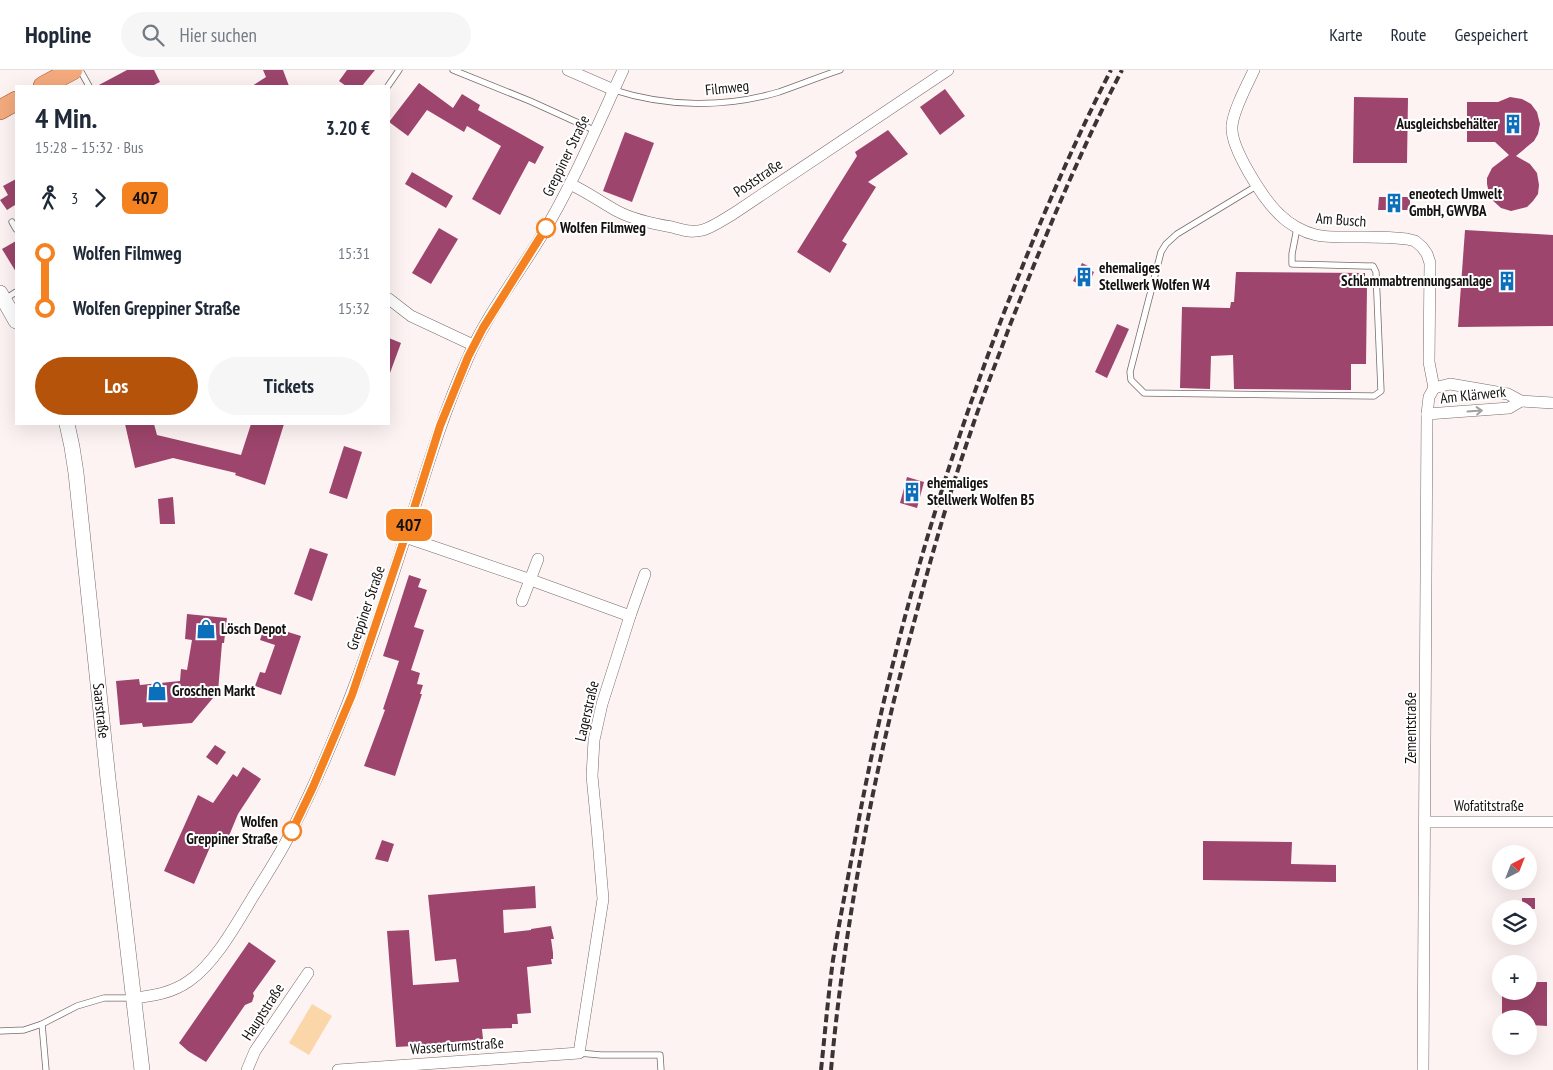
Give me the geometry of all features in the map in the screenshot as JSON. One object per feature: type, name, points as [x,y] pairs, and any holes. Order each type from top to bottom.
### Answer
[{"type":"main road","points":[[45,85],[73,70]]},
{"type":"main road","points":[[0,110],[15,102]]},
{"type":"street","points":[[568,70],[614,90]]},
{"type":"street","name":"Greppiner Straße","points":[[133,998],[171,990],[188,982],[202,970],[229,933],[281,851],[313,787],[349,703],[440,426],[473,345],[542,236],[596,131],[623,70]]},
{"type":"street","name":"Poststraße","points":[[570,184],[632,217],[690,231],[703,230],[733,214],[948,70]]},
{"type":"street","name":"Am Busch","points":[[1254,70],[1234,117],[1232,137],[1240,156],[1273,207],[1281,216],[1297,228],[1317,236],[1407,238],[1415,241],[1427,254],[1431,270],[1430,362],[1434,388]]},
{"type":"street","points":[[7,295],[15,317]]},
{"type":"street","points":[[390,300],[410,316],[473,345]]},
{"type":"street","name":"Am Klärwerk","points":[[1434,388],[1450,384],[1508,394],[1521,402]]},
{"type":"street","name":"Zementstraße","points":[[1423,1070],[1427,414],[1429,398],[1434,388]]},
{"type":"street","name":"Am Klärwerk","points":[[1427,414],[1508,408],[1521,402],[1553,403]]},
{"type":"street","name":"Saarstraße","points":[[67,425],[76,473],[108,779],[142,1070]]},
{"type":"street","points":[[405,537],[630,616]]},
{"type":"street","points":[[522,601],[538,559]]},
{"type":"street","name":"Lagerstraße","points":[[579,1053],[603,899],[592,776],[594,740],[602,704],[645,574]]},
{"type":"street","name":"Wofatitstraße","points":[[1425,822],[1553,822]]},
{"type":"street","name":"Hauptstraße","points":[[247,1070],[255,1050],[308,973]]},
{"type":"street","name":"Wasserturmstraße","points":[[338,1070],[579,1053]]},
{"type":"lane","points":[[80,70],[88,85]]},
{"type":"lane","points":[[389,85],[399,70]]},
{"type":"lane","points":[[453,70],[530,101],[596,131]]},
{"type":"lane","name":"Filmweg","points":[[614,90],[659,102],[740,101],[778,92],[840,70]]},
{"type":"lane","points":[[1258,185],[1177,234],[1166,244],[1162,252],[1130,372],[1131,380],[1144,392],[1374,396],[1381,391],[1376,272],[1373,266],[1292,264],[1297,228]]},
{"type":"lane","points":[[12,222],[15,227]]},
{"type":"lane","points":[[0,1031],[24,1030],[42,1024],[77,1006],[104,998],[133,998]]},
{"type":"lane","points":[[42,1024],[46,1070]]},
{"type":"lane","points":[[579,1053],[601,1056],[660,1055],[661,1070]]},
{"type":"shaded area","points":[[312,1004],[332,1016],[309,1055],[289,1043]]},
{"type":"building","points":[[127,70],[154,70],[160,82],[154,85],[99,85]]},
{"type":"building","points":[[263,70],[283,70],[289,85],[254,85],[266,77]]},
{"type":"building","points":[[347,70],[375,70],[363,85],[345,85],[339,81]]},
{"type":"building","points":[[419,83],[453,108],[462,94],[480,105],[478,110],[544,147],[535,164],[529,161],[500,215],[472,199],[501,146],[467,126],[464,132],[427,110],[408,136],[390,123]]},
{"type":"building","points":[[945,89],[965,116],[940,135],[920,107]]},
{"type":"building","points":[[1354,97],[1408,98],[1407,163],[1353,163]]},
{"type":"building","points":[[1510,97],[1522,99],[1531,104],[1537,112],[1540,124],[1534,141],[1516,156],[1530,164],[1537,173],[1538,194],[1527,207],[1511,211],[1501,208],[1490,198],[1487,184],[1487,178],[1492,168],[1509,155],[1495,142],[1467,142],[1467,102],[1498,102]]},
{"type":"building","points":[[888,130],[908,154],[868,182],[876,187],[842,241],[847,244],[830,273],[797,252],[857,156],[855,152]]},
{"type":"building","points":[[625,132],[654,143],[632,202],[603,191]]},
{"type":"building","points":[[412,172],[453,196],[446,208],[405,184]]},
{"type":"building","points":[[15,180],[15,205],[7,210],[0,200],[8,195],[3,186]]},
{"type":"building","name":"eneotech Umwelt GmbH, GWVBA","points":[[1379,197],[1410,197],[1410,210],[1378,210]]},
{"type":"building","points":[[439,228],[458,239],[431,284],[412,273]]},
{"type":"building","name":"Schlammabtrennungsanlage","points":[[1465,230],[1553,235],[1553,326],[1458,327]]},
{"type":"building","points":[[15,242],[15,270],[2,249]]},
{"type":"building","name":"ehemaliges Stellwerk Wolfen W4","points":[[1082,263],[1092,268],[1090,270],[1094,272],[1087,288],[1073,281]]},
{"type":"building","points":[[1236,272],[1365,273],[1365,286],[1367,286],[1366,364],[1351,364],[1351,390],[1234,389],[1233,355],[1211,356],[1210,389],[1180,388],[1182,307],[1230,308],[1231,302],[1234,302]]},
{"type":"building","points":[[1117,324],[1129,329],[1107,378],[1095,372]]},
{"type":"building","points":[[390,338],[401,343],[390,373]]},
{"type":"building","points":[[125,425],[154,425],[157,435],[241,455],[251,425],[284,425],[265,485],[235,475],[236,473],[173,458],[135,468]]},
{"type":"building","points":[[344,446],[362,452],[347,499],[329,493]]},
{"type":"building","name":"ehemaliges Stellwerk Wolfen B5","points":[[907,477],[924,482],[917,508],[900,503]]},
{"type":"building","points":[[173,497],[175,524],[160,524],[158,499]]},
{"type":"building","points":[[310,548],[328,554],[312,601],[294,594]]},
{"type":"building","points":[[409,575],[421,579],[418,587],[427,590],[414,627],[424,630],[411,670],[420,673],[417,684],[423,685],[420,694],[422,694],[395,776],[364,766],[385,710],[383,709],[399,661],[383,656]]},
{"type":"building","points":[[187,614],[227,618],[224,643],[222,643],[218,692],[192,723],[143,727],[142,723],[120,725],[116,681],[139,679],[140,685],[180,681],[181,669],[187,670],[192,640],[185,639]]},
{"type":"building","points":[[265,625],[301,636],[281,695],[255,686],[260,672],[265,673],[275,645],[260,640]]},
{"type":"building","points":[[215,745],[226,752],[217,765],[206,757]]},
{"type":"building","points":[[243,767],[261,779],[238,814],[226,843],[214,838],[194,884],[164,871],[198,795],[213,803],[233,774],[237,777]]},
{"type":"building","points":[[382,840],[394,844],[388,862],[375,859]]},
{"type":"building","points":[[1203,841],[1292,842],[1291,864],[1336,865],[1336,882],[1203,880]]},
{"type":"building","points":[[535,886],[536,908],[503,910],[504,933],[551,926],[554,939],[551,939],[552,964],[527,967],[531,1013],[517,1014],[518,1024],[512,1024],[512,1028],[482,1029],[483,1039],[450,1043],[451,1047],[431,1048],[431,1045],[396,1047],[387,931],[409,930],[413,985],[459,982],[456,959],[435,961],[428,895]]},
{"type":"building","points":[[1522,898],[1535,898],[1535,900],[1522,900]]},
{"type":"building","points":[[249,942],[276,961],[253,993],[252,1002],[245,1005],[206,1062],[179,1043]]},
{"type":"building","points":[[1537,982],[1547,982],[1547,1026],[1537,1025],[1537,1010],[1502,1010],[1502,1000],[1537,1000]]},
{"type":"railway","points":[[821,1070],[833,960],[866,782],[881,713],[916,577],[957,443],[1005,310],[1055,189],[1111,70]]},
{"type":"railway","points":[[831,1070],[844,958],[874,791],[899,681],[940,529],[954,481],[1010,325],[1077,164],[1122,70]]},
{"type":"bus line","name":"407","points":[[292,831],[336,735],[352,695],[440,426],[453,392],[473,345],[546,228]]},
{"type":"place","name":"Ausgleichsbehälter","points":[[1513,124]]},
{"type":"place","name":"eneotech Umwelt GmbH, GWVBA","points":[[1394,203]]},
{"type":"place","name":"Wolfen Filmweg","points":[[546,228]]},
{"type":"place","name":"ehemaliges Stellwerk Wolfen W4","points":[[1084,277]]},
{"type":"place","name":"Schlammabtrennungsanlage","points":[[1507,281]]},
{"type":"place","name":"ehemaliges Stellwerk Wolfen B5","points":[[912,492]]},
{"type":"place","name":"Lösch Depot","points":[[206,629]]},
{"type":"place","name":"Groschen Markt","points":[[157,691]]},
{"type":"place","name":"Wolfen Greppiner Straße","points":[[292,831]]}]
